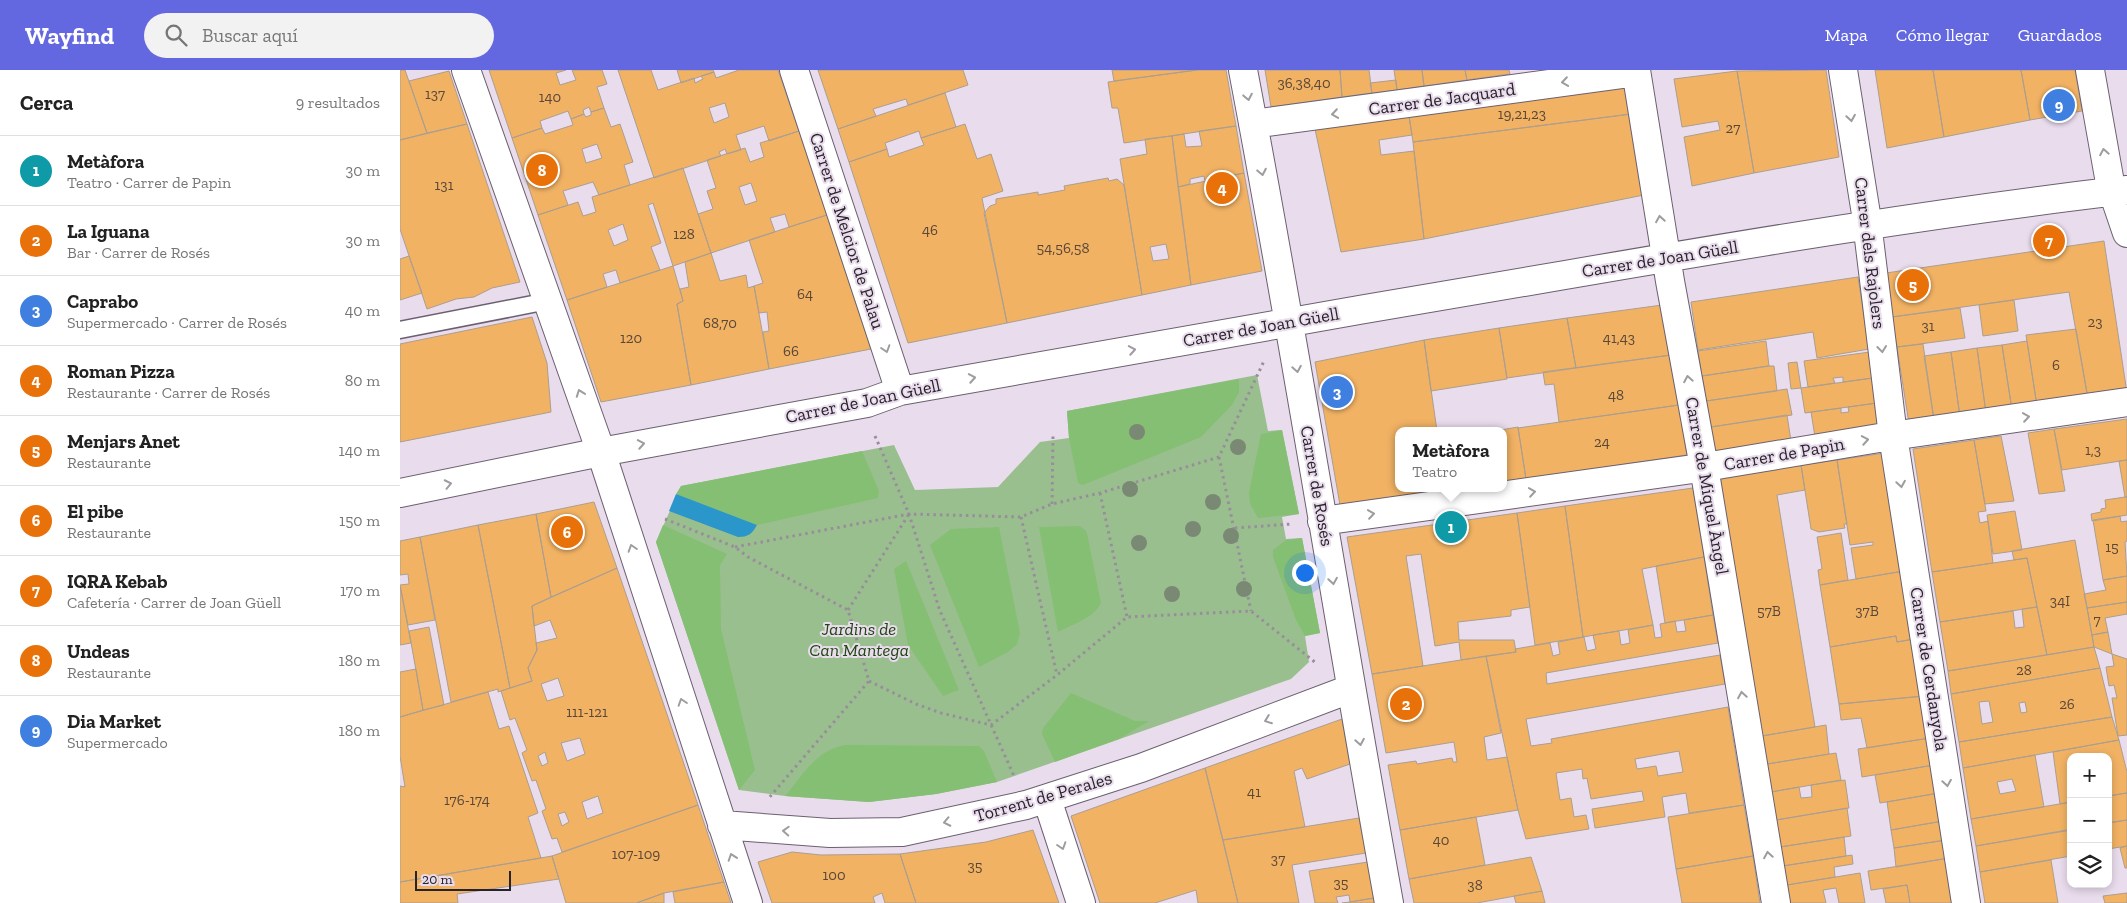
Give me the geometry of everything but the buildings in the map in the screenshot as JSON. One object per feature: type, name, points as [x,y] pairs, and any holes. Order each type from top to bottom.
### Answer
[{"type":"street","points":[[466,70],[601,452],[748,903]]},
{"type":"street","name":"Carrer de Melcior de Palau","points":[[794,70],[900,391]]},
{"type":"street","name":"Carrer de Rosés","points":[[1243,70],[1289,321],[1350,689],[1389,903]]},
{"type":"street","name":"Carrer de Jacquard","points":[[1254,124],[1623,74],[1630,70]]},
{"type":"street","name":"Carrer de Miquel Àngel","points":[[1636,70],[1776,903]]},
{"type":"street","name":"Carrer dels Rajolers","points":[[1844,70],[1867,226],[1893,436]]},
{"type":"street","points":[[2090,70],[2127,233]]},
{"type":"street","name":"Carrer de Joan Güell","points":[[400,493],[601,452],[867,403],[900,391],[1289,321],[1666,257],[1867,226],[2119,191]]},
{"type":"street","name":"Carrer de Papin","points":[[1322,521],[1704,467],[1893,436],[2127,402]]},
{"type":"street","name":"Carrer de Cerdanyola","points":[[1893,436],[1966,903]]},
{"type":"street","name":"Torrent de Perales","points":[[722,825],[830,833],[902,832],[1047,799],[1141,768],[1350,689]]},
{"type":"street","points":[[1047,799],[1080,903]]},
{"type":"lane","points":[[400,330],[548,302]]},
{"type":"path","points":[[1251,612],[1219,457],[1265,359]]},
{"type":"path","points":[[875,436],[908,514],[940,611],[1017,784]]},
{"type":"path","points":[[1052,504],[1053,436]]},
{"type":"path","points":[[735,547],[908,514],[1021,517],[1052,504],[1100,494],[1219,457]]},
{"type":"path","points":[[1100,494],[1127,617]]},
{"type":"path","points":[[848,610],[908,514]]},
{"type":"path","points":[[1021,517],[1057,675]]},
{"type":"path","points":[[665,519],[735,547],[748,557],[848,610],[869,681],[916,704],[941,713],[991,725]]},
{"type":"path","points":[[1235,528],[1322,521]]},
{"type":"path","points":[[991,725],[1057,675],[1127,617],[1251,612],[1323,668]]},
{"type":"path","points":[[764,803],[869,681]]},
{"type":"green space","name":"Jardins de Can Mantega","points":[[1257,375],[1268,431],[1282,430],[1299,514],[1282,517],[1286,539],[1302,538],[1320,633],[1305,636],[1309,662],[1291,679],[997,782],[936,794],[869,802],[785,796],[739,790],[656,542],[681,486],[894,445],[915,490],[998,487],[1040,442],[1069,438],[1067,411]]},
{"type":"green space","points":[[1239,379],[1239,392],[1232,405],[1201,437],[1083,485],[1078,483],[1069,438],[1067,411]]},
{"type":"green space","points":[[1282,430],[1299,514],[1258,518],[1250,504],[1249,492],[1261,434]]},
{"type":"green space","points":[[862,451],[879,491],[878,498],[757,525],[676,494],[681,486]]},
{"type":"green space","points":[[663,525],[727,554],[720,565],[721,629],[755,770],[739,790],[656,542]]},
{"type":"green space","points":[[1080,526],[1086,531],[1088,538],[1101,603],[1088,617],[1058,632],[1039,527]]},
{"type":"green space","points":[[999,527],[1020,633],[1017,644],[1008,652],[979,667],[930,545],[951,529]]},
{"type":"green space","points":[[1302,538],[1320,633],[1305,636],[1296,620],[1273,557],[1273,550],[1286,540]]},
{"type":"green space","points":[[906,561],[959,690],[943,696],[908,645],[894,569]]},
{"type":"green space","points":[[1071,693],[1135,721],[1149,721],[1119,739],[1055,762],[1042,734],[1043,728]]},
{"type":"green space","points":[[845,745],[979,746],[984,751],[997,782],[936,794],[869,802],[785,796],[818,758],[826,752]]},
{"type":"water","points":[[676,494],[757,525],[749,534],[738,537],[669,511]]},
{"type":"place","name":"Dia Market","points":[[2059,105]]},
{"type":"place","name":"Undeas","points":[[542,170]]},
{"type":"place","name":"Roman Pizza","points":[[1222,188]]},
{"type":"place","name":"IQRA Kebab","points":[[2049,241]]},
{"type":"place","name":"Menjars Anet","points":[[1913,285]]},
{"type":"place","name":"Caprabo","points":[[1337,392]]},
{"type":"place","name":"Metàfora","points":[[1451,527]]},
{"type":"place","name":"El pibe","points":[[567,532]]},
{"type":"place","name":"La Iguana","points":[[1406,704]]}]
